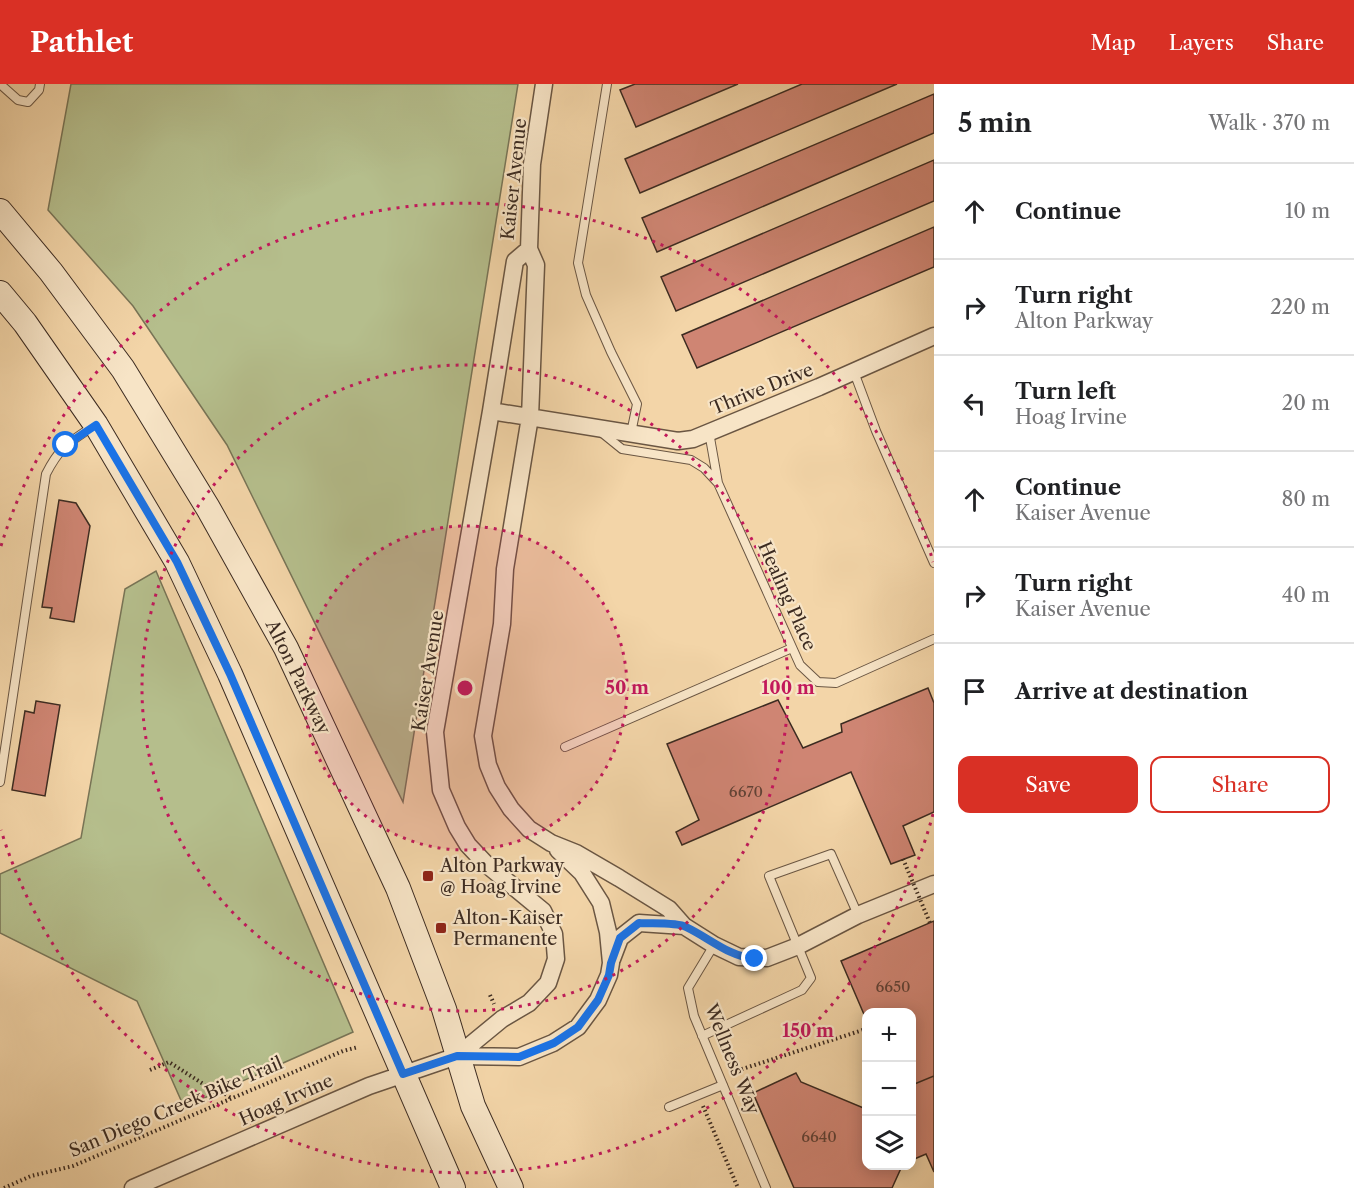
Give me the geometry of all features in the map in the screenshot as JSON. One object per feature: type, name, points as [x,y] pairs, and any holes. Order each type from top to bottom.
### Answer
[{"type":"main road","name":"Alton Parkway","points":[[0,211],[51,272],[123,369],[208,508],[286,648],[398,888],[444,1009],[474,1110],[510,1188]]},
{"type":"main road","points":[[0,293],[25,323],[96,425],[177,562],[230,674],[453,1188]]},
{"type":"street","name":"Kaiser Avenue","points":[[457,1056],[502,1019],[529,1003],[548,983],[556,959],[554,934],[543,911],[486,864],[468,845],[457,827],[441,790],[435,732],[515,261],[529,249],[532,164],[544,84]]},
{"type":"street","points":[[529,249],[536,265],[530,417],[505,569],[502,624],[483,736],[488,765],[497,787],[511,809],[529,829],[551,843],[576,853],[649,896],[669,909],[684,926],[714,945],[740,957],[767,958],[798,946],[858,915],[934,884]]},
{"type":"street","name":"Thrive Drive","points":[[491,411],[678,441],[693,439],[934,336]]},
{"type":"street","points":[[551,843],[582,873],[600,903],[608,932],[611,963]]},
{"type":"street","points":[[457,1056],[519,1057],[554,1043],[578,1027],[598,1000],[609,975],[620,938],[639,923],[684,926]]},
{"type":"street","name":"Hoag Irvine","points":[[133,1188],[362,1088],[457,1056]]},
{"type":"lane","points":[[0,84],[18,100],[28,102],[39,90],[40,84]]},
{"type":"lane","points":[[607,84],[578,263],[586,295],[637,404],[632,433]]},
{"type":"lane","points":[[854,372],[876,431],[934,563]]},
{"type":"lane","points":[[0,782],[46,474],[57,453],[96,425]]},
{"type":"lane","name":"Thrive Drive","points":[[596,428],[622,449],[691,460],[704,468],[718,483]]},
{"type":"lane","name":"Healing Place","points":[[709,432],[718,483],[800,665],[818,682],[836,683],[934,639]]},
{"type":"lane","points":[[565,747],[792,648]]},
{"type":"lane","points":[[702,1036],[802,990],[811,978],[769,876],[831,854],[858,915]]},
{"type":"lane","name":"Wellness Way","points":[[714,945],[688,988],[694,1016],[766,1188]]},
{"type":"lane","points":[[669,1107],[723,1085]]},
{"type":"path","points":[[903,859],[930,923]]},
{"type":"path","points":[[719,1076],[862,1031]]},
{"type":"path","name":"San Diego Creek Bike Trail","points":[[4,1188],[31,1176],[73,1166],[231,1098],[358,1047]]},
{"type":"path","points":[[150,1070],[169,1062],[208,1087],[231,1098]]},
{"type":"path","points":[[698,1095],[738,1188]]},
{"type":"green space","points":[[71,84],[518,84],[403,802],[227,445],[133,306],[48,210]]},
{"type":"green space","points":[[156,571],[353,1032],[184,1107],[137,1001],[0,933],[0,874],[81,838],[125,589]]},
{"type":"building","points":[[635,84],[738,84],[636,127],[620,90]]},
{"type":"building","points":[[802,84],[897,84],[640,193],[625,159]]},
{"type":"building","points":[[934,94],[934,133],[657,252],[642,218]]},
{"type":"building","points":[[934,160],[934,201],[676,311],[661,277]]},
{"type":"building","points":[[934,227],[934,267],[697,368],[682,335]]},
{"type":"building","points":[[59,500],[76,503],[90,526],[74,622],[50,618],[52,608],[42,607]]},
{"type":"building","points":[[928,688],[934,703],[934,812],[903,826],[915,855],[891,864],[851,772],[682,845],[676,832],[699,820],[667,744],[778,700],[803,748],[842,732],[841,724]]},
{"type":"building","points":[[36,701],[60,705],[45,796],[12,790],[25,711],[34,713]]},
{"type":"building","points":[[934,921],[934,1076],[916,1083],[916,1008],[862,1010],[841,961]]},
{"type":"building","points":[[796,1073],[801,1082],[862,1107],[862,1170],[900,1170],[892,1188],[794,1188],[753,1093]]},
{"type":"building","points":[[934,1076],[934,1172],[926,1154],[916,1158],[916,1083]]},
{"type":"place","name":"Alton Parkway @ Hoag Irvine","points":[[428,876]]},
{"type":"place","name":"Alton-Kaiser Permanente","points":[[441,928]]},
{"type":"route","points":[[66,445],[96,425],[177,562],[257,735],[403,1074],[457,1056],[519,1057],[554,1043],[578,1027],[598,1000],[609,975],[620,938],[639,923],[684,926],[714,945],[740,957],[755,959]]}]
